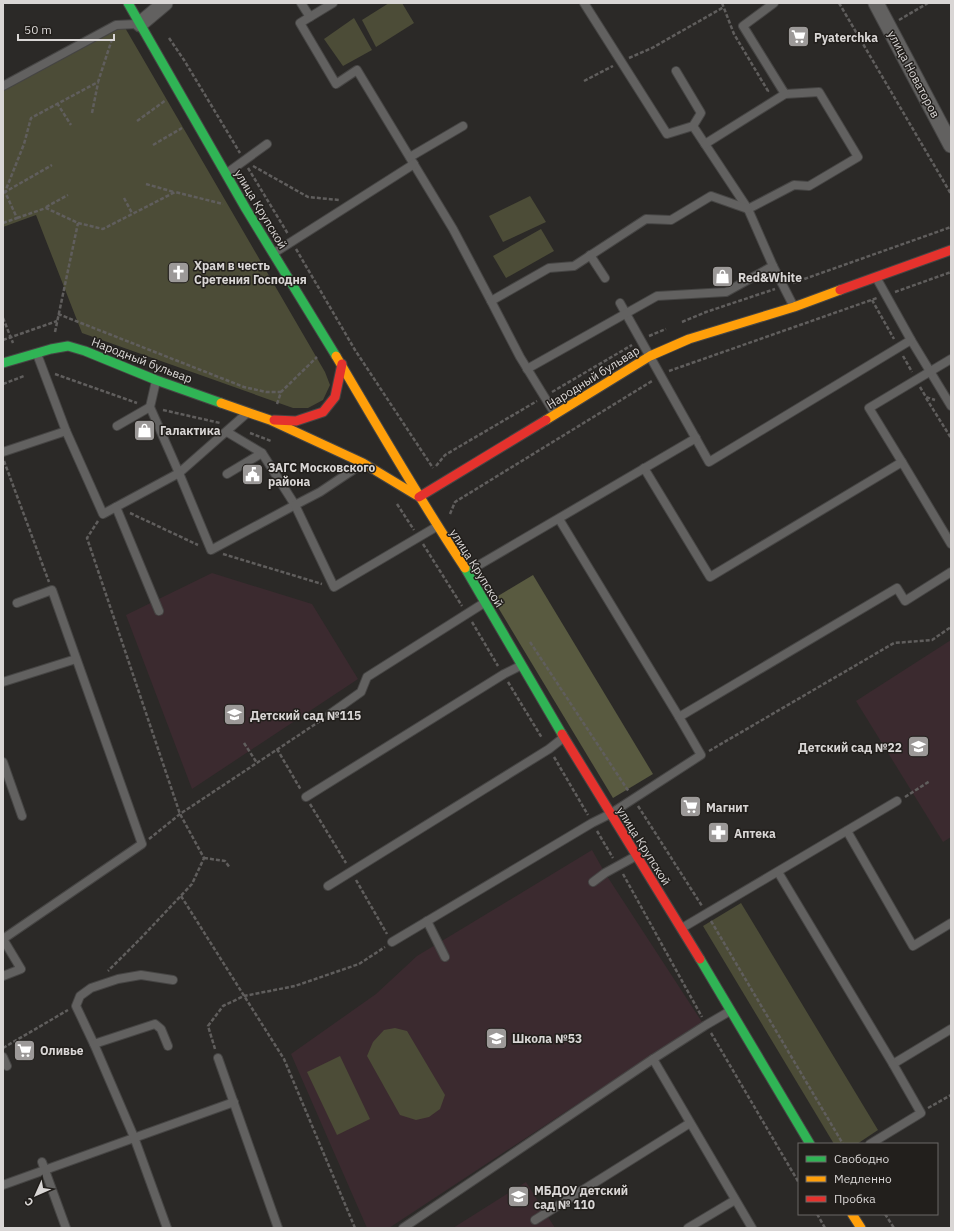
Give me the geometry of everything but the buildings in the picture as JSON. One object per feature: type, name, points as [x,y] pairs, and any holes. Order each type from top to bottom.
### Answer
[{"type":"street","name":"улица Крупской","points":[[128,3],[246,209],[342,364],[419,497],[467,572],[564,738],[637,856],[809,1143]]},
{"type":"street","points":[[140,24],[165,3]]},
{"type":"street","name":"улица Новаторов","points":[[876,3],[951,144]]},
{"type":"street","name":"Народный бульвар","points":[[3,363],[19,357],[68,346],[85,351],[156,380],[270,420],[363,463],[419,497],[650,356],[689,339],[794,307],[951,250]]},
{"type":"street","name":"Народный бульвар","points":[[270,420],[296,421],[323,412],[335,397],[342,364]]},
{"type":"street","points":[[363,463],[372,466],[382,460],[387,451],[385,440]]},
{"type":"street","points":[[853,1215],[861,1228]]},
{"type":"lane","points":[[301,3],[310,17]]},
{"type":"lane","points":[[333,3],[300,23],[336,84],[357,70],[453,229],[527,369],[555,415]]},
{"type":"lane","points":[[584,3],[667,134],[693,126],[701,112],[676,71]]},
{"type":"lane","points":[[774,3],[743,26],[785,94]]},
{"type":"lane","points":[[3,86],[116,25],[140,24]]},
{"type":"lane","points":[[491,302],[549,268],[574,266],[646,219],[671,220],[711,196],[748,208],[794,185],[809,186],[858,157],[819,92],[785,94],[705,144]]},
{"type":"lane","points":[[274,254],[345,209],[463,126]]},
{"type":"lane","points":[[693,126],[748,208],[773,266],[794,307]]},
{"type":"lane","points":[[226,174],[267,144]]},
{"type":"lane","points":[[590,255],[605,278]]},
{"type":"lane","points":[[527,369],[657,296],[726,292],[773,266]]},
{"type":"lane","points":[[876,277],[950,404]]},
{"type":"lane","points":[[620,303],[709,462],[912,340]]},
{"type":"lane","points":[[36,353],[66,431],[103,514],[179,473],[248,412]]},
{"type":"lane","points":[[951,359],[870,408],[951,544]]},
{"type":"lane","points":[[156,380],[150,407],[211,550],[320,492],[363,463]]},
{"type":"lane","points":[[117,426],[150,407]]},
{"type":"lane","points":[[3,452],[66,431]]},
{"type":"lane","points":[[227,432],[262,453],[295,505],[334,587],[437,526]]},
{"type":"lane","points":[[467,572],[696,438]]},
{"type":"lane","points":[[227,474],[262,453]]},
{"type":"lane","points":[[644,468],[710,577],[902,462]]},
{"type":"lane","points":[[116,507],[159,611]]},
{"type":"lane","points":[[392,942],[592,823],[610,814],[701,755],[559,519]]},
{"type":"lane","points":[[679,717],[897,588],[905,601],[951,572]]},
{"type":"lane","points":[[3,976],[21,969],[3,939],[142,844],[52,590],[17,603]]},
{"type":"lane","points":[[330,714],[361,692],[367,677],[485,602]]},
{"type":"lane","points":[[3,682],[76,659]]},
{"type":"lane","points":[[306,797],[504,674],[521,665]]},
{"type":"lane","points":[[328,886],[549,749],[564,738]]},
{"type":"lane","points":[[3,762],[22,816]]},
{"type":"lane","points":[[681,929],[897,802]]},
{"type":"lane","points":[[847,831],[913,946],[951,923]]},
{"type":"lane","points":[[593,882],[605,873],[637,856]]},
{"type":"lane","points":[[778,872],[921,1112],[872,1143]]},
{"type":"lane","points":[[427,921],[446,957]]},
{"type":"lane","points":[[167,1228],[134,1137],[76,1006],[80,996],[91,988],[118,979],[141,975],[173,980]]},
{"type":"lane","points":[[403,1228],[653,1059],[730,1011]]},
{"type":"lane","points":[[94,1044],[154,1024],[162,1029],[168,1046]]},
{"type":"lane","points":[[893,1064],[951,1029]]},
{"type":"lane","points":[[3,1057],[7,1066]]},
{"type":"lane","points":[[218,1058],[278,1228]]},
{"type":"lane","points":[[653,1059],[752,1228]]},
{"type":"lane","points":[[3,1185],[43,1166],[134,1137],[234,1102]]},
{"type":"lane","points":[[535,1220],[690,1123]]},
{"type":"lane","points":[[43,1166],[66,1228]]},
{"type":"lane","points":[[688,1228],[735,1200]]},
{"type":"path","points":[[839,3],[951,194]]},
{"type":"path","points":[[888,26],[922,5],[928,3]]},
{"type":"path","points":[[584,81],[652,48],[724,7]]},
{"type":"path","points":[[92,113],[98,82],[116,25]]},
{"type":"path","points":[[17,218],[4,192],[24,144],[31,118],[98,82]]},
{"type":"path","points":[[137,121],[167,100],[180,93]]},
{"type":"path","points":[[57,103],[71,126]]},
{"type":"path","points":[[153,145],[184,127],[194,119]]},
{"type":"path","points":[[244,160],[308,197],[339,199],[345,209]]},
{"type":"path","points":[[4,192],[52,165]]},
{"type":"path","points":[[146,184],[246,209]]},
{"type":"path","points":[[46,208],[78,223],[103,228],[174,192]]},
{"type":"path","points":[[3,223],[46,208],[68,195]]},
{"type":"path","points":[[124,198],[132,213]]},
{"type":"path","points":[[51,349],[78,223]]},
{"type":"path","points":[[455,502],[670,371],[951,272]]},
{"type":"path","points":[[872,300],[916,380],[951,438]]},
{"type":"path","points":[[58,314],[244,387],[266,392],[281,392]]},
{"type":"path","points":[[3,318],[19,357]]},
{"type":"path","points":[[3,340],[57,321]]},
{"type":"path","points":[[264,438],[281,392],[322,353],[348,337]]},
{"type":"path","points":[[926,397],[950,404]]},
{"type":"path","points":[[3,458],[52,590]]},
{"type":"path","points":[[103,514],[87,538],[180,814],[204,858]]},
{"type":"path","points":[[701,755],[894,643],[932,640],[951,627]]},
{"type":"path","points":[[527,639],[707,914],[842,1143]]},
{"type":"path","points":[[142,844],[180,814],[330,714]]},
{"type":"path","points":[[244,743],[257,762]]},
{"type":"path","points":[[218,1058],[208,1026],[223,1006],[244,996],[295,986],[359,964],[392,942],[277,749]]},
{"type":"path","points":[[897,802],[930,781]]},
{"type":"path","points":[[204,858],[225,861],[230,868]]},
{"type":"path","points":[[108,971],[142,938],[192,884],[204,858]]},
{"type":"path","points":[[181,896],[284,1059],[355,1228]]},
{"type":"path","points":[[3,1048],[76,1006]]},
{"type":"path","points":[[921,1112],[951,1095]]},
{"type":"path","points":[[818,1215],[825,1228]]},
{"type":"path","points":[[886,1215],[894,1228]]},
{"type":"shaded area","name":"Детский сад №115","points":[[212,573],[312,604],[358,679],[192,789],[126,615]]},
{"type":"shaded area","name":"Детский сад №22","points":[[951,640],[951,837],[943,842],[856,701]]},
{"type":"shaded area","name":"Школа №53","points":[[592,850],[605,873],[702,1022],[389,1228],[367,1228],[291,1054],[376,994],[417,956]]},
{"type":"shaded area","name":"МБДОУ детский сад № 110","points":[[526,1182],[555,1228],[453,1228]]},
{"type":"green space","points":[[389,3],[402,3],[414,23],[376,47],[362,20]]},
{"type":"green space","points":[[354,18],[372,50],[343,66],[324,39]]},
{"type":"green space","points":[[124,26],[325,372],[330,385],[323,400],[308,408],[293,408],[82,333],[36,215],[3,227],[3,91]]},
{"type":"green space","points":[[530,196],[546,222],[503,242],[489,216]]},
{"type":"green space","points":[[541,229],[554,251],[506,278],[493,256]]},
{"type":"green space","points":[[533,575],[653,774],[613,798],[493,599]]},
{"type":"green space","points":[[741,903],[878,1130],[858,1143],[833,1143],[703,926]]},
{"type":"green space","points":[[395,1028],[407,1031],[445,1095],[440,1109],[429,1117],[416,1120],[400,1115],[367,1056],[373,1042],[384,1030]]},
{"type":"green space","points":[[340,1056],[370,1119],[337,1135],[307,1072]]},
{"type":"traffic: fast","points":[[128,3],[246,209],[336,356]]},
{"type":"traffic: fast","points":[[3,363],[51,349],[68,346],[85,351],[156,380],[221,403]]},
{"type":"traffic: fast","points":[[465,568],[562,734]]},
{"type":"traffic: fast","points":[[700,959],[809,1143]]},
{"type":"traffic: slow","points":[[546,420],[650,356],[689,339],[794,307],[840,290]]},
{"type":"traffic: slow","points":[[336,356],[415,489],[465,568]]},
{"type":"traffic: slow","points":[[221,403],[270,420],[363,463],[416,495]]},
{"type":"traffic: slow","points":[[853,1215],[861,1228]]},
{"type":"traffic: jam","points":[[840,290],[951,250]]},
{"type":"traffic: jam","points":[[274,420],[296,421],[323,412],[335,397],[342,364]]},
{"type":"traffic: jam","points":[[419,497],[546,420]]},
{"type":"traffic: jam","points":[[562,734],[700,959]]},
{"type":"place","name":"Pyaterchka","points":[[799,37]]},
{"type":"place","name":"Храм в честь Сретения Господня","points":[[179,272]]},
{"type":"place","name":"Red&White","points":[[722,277]]},
{"type":"place","name":"Галактика","points":[[144,430]]},
{"type":"place","name":"ЗАГС Московского района","points":[[252,474]]},
{"type":"place","name":"Детский сад №115","points":[[234,715]]},
{"type":"place","name":"Детский сад №22","points":[[918,747]]},
{"type":"place","name":"Магнит","points":[[691,807]]},
{"type":"place","name":"Аптека","points":[[718,833]]},
{"type":"place","name":"Школа №53","points":[[496,1038]]},
{"type":"place","name":"Оливье","points":[[24,1050]]},
{"type":"place","name":"МБДОУ детский сад № 110","points":[[518,1197]]}]
